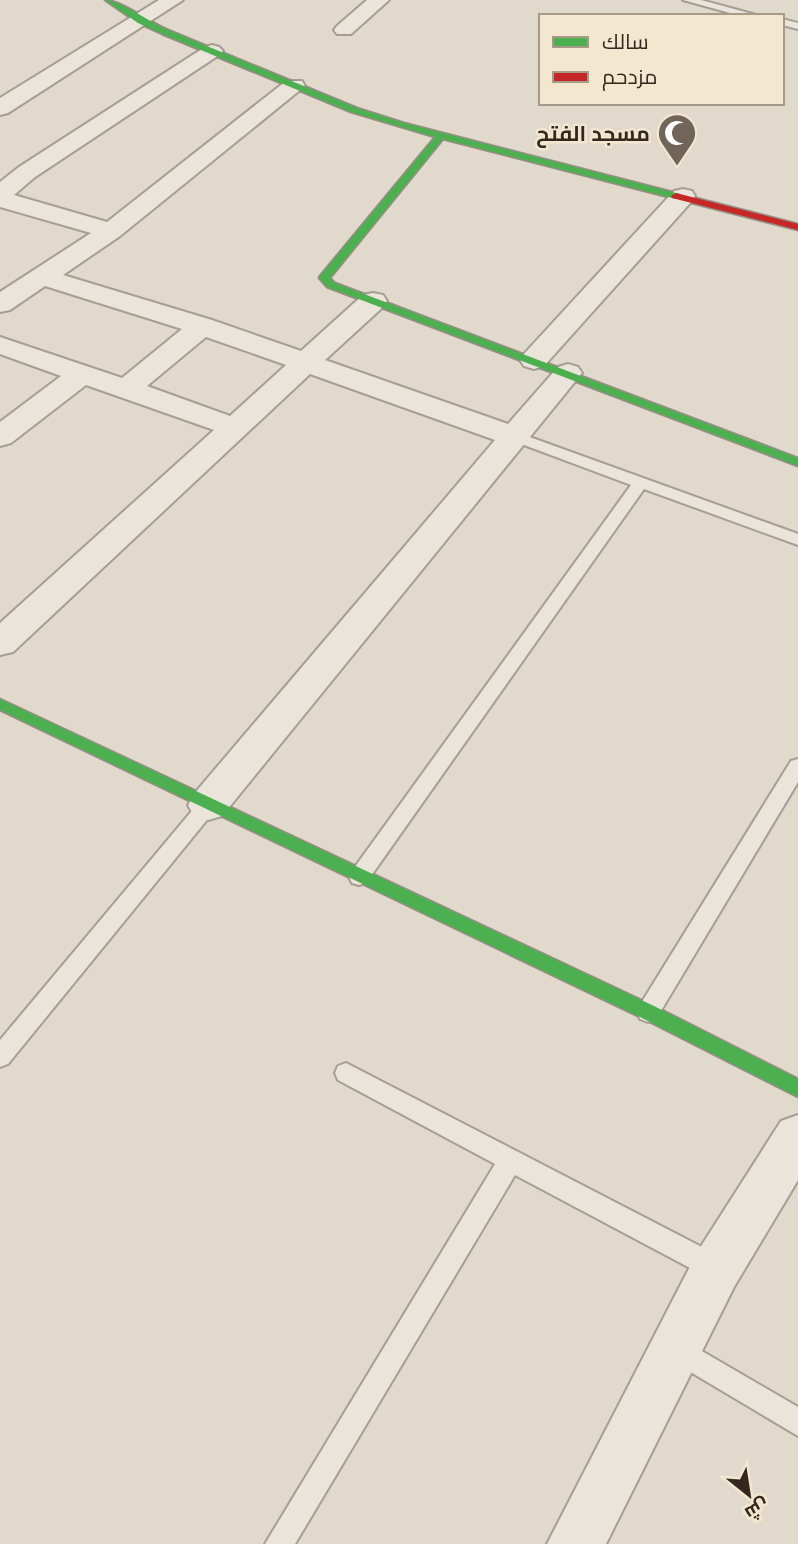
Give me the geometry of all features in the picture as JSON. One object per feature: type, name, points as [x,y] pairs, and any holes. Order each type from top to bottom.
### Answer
[{"type":"street","points":[[109,0],[141,21],[354,110],[798,227]]},
{"type":"street","points":[[0,108],[173,0]]},
{"type":"street","points":[[344,30],[379,0]]},
{"type":"street","points":[[111,231],[3,200],[1,194],[27,172],[212,51]]},
{"type":"street","points":[[0,304],[111,231],[293,86]]},
{"type":"street","points":[[441,135],[324,278],[331,285],[796,458]]},
{"type":"street","points":[[534,360],[682,196]]},
{"type":"street","points":[[43,277],[202,326],[513,436]]},
{"type":"street","points":[[0,643],[373,300]]},
{"type":"street","points":[[127,388],[202,326]]},
{"type":"street","points":[[0,345],[234,427]]},
{"type":"street","points":[[0,437],[83,373]]},
{"type":"street","points":[[208,805],[568,373]]},
{"type":"street","points":[[0,704],[648,1013],[798,1088]]},
{"type":"street","points":[[576,1544],[716,1269],[798,1137]]},
{"type":"lane","points":[[688,0],[747,14]]},
{"type":"lane","points":[[513,436],[798,540]]},
{"type":"lane","points":[[359,877],[640,484]]},
{"type":"lane","points":[[648,1013],[798,766]]},
{"type":"lane","points":[[0,1057],[208,805]]},
{"type":"lane","points":[[345,1073],[716,1269]]},
{"type":"lane","points":[[279,1544],[511,1160]]},
{"type":"lane","points":[[676,1349],[798,1422]]},
{"type":"traffic: fast","points":[[109,0],[141,21],[165,32],[354,110],[401,125],[676,196]]},
{"type":"traffic: fast","points":[[441,135],[324,278],[331,285],[798,462]]},
{"type":"traffic: fast","points":[[0,704],[648,1012],[798,1088]]},
{"type":"traffic: jam","points":[[676,196],[798,227]]},
{"type":"place","name":"مسجد الفتح","points":[[677,167]]}]
